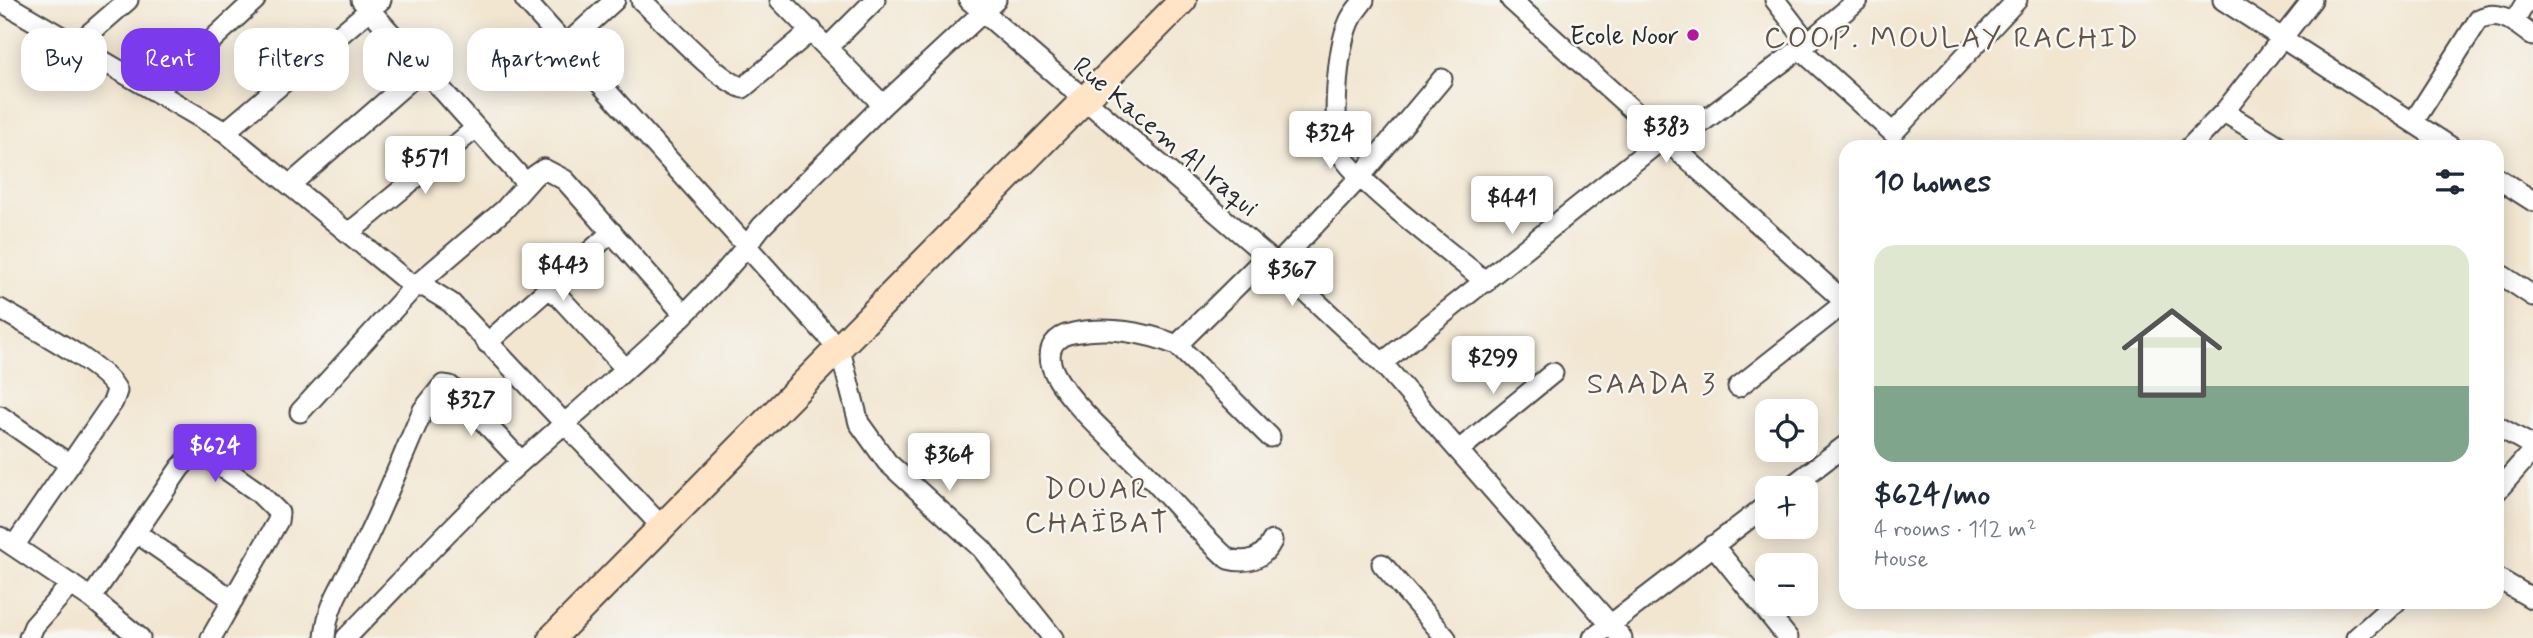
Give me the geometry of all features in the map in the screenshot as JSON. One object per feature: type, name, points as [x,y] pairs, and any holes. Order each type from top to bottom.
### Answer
[{"type":"street","points":[[96,28],[128,0]]},
{"type":"street","points":[[220,32],[255,0]]},
{"type":"street","points":[[525,0],[552,28]]},
{"type":"street","points":[[584,28],[615,0]]},
{"type":"street","points":[[641,0],[715,71],[743,88],[812,30]]},
{"type":"street","points":[[779,0],[812,30],[883,105]]},
{"type":"street","points":[[828,47],[874,0]]},
{"type":"street","points":[[552,638],[840,350],[1082,99],[1183,0]]},
{"type":"street","points":[[1364,0],[1349,22],[1341,50],[1338,129],[1343,155],[1361,176],[1486,282]]},
{"type":"street","points":[[1511,0],[1839,296]]},
{"type":"street","points":[[1775,0],[1804,46],[1887,140],[2017,0]]},
{"type":"street","points":[[1382,363],[1669,141],[1804,46],[1858,0]]},
{"type":"street","points":[[2223,0],[2441,140]]},
{"type":"street","points":[[2197,140],[2224,112],[2312,0]]},
{"type":"street","points":[[2514,22],[2527,0]]},
{"type":"street","points":[[0,1],[45,28]]},
{"type":"street","points":[[225,132],[370,3],[389,28]]},
{"type":"street","points":[[346,638],[521,461],[567,424],[683,313],[747,247],[761,227],[983,4]]},
{"type":"street","name":"Rue Kacem Al Iraqui","points":[[983,4],[1082,99],[1272,261],[1382,363],[1616,631]]},
{"type":"street","points":[[2414,121],[2479,19],[2490,13],[2503,16],[2533,36]]},
{"type":"street","points":[[1177,345],[1272,261],[1361,176],[1442,79]]},
{"type":"street","points":[[157,91],[225,132],[414,286],[425,287],[451,303],[663,528]]},
{"type":"street","points":[[291,184],[398,91]]},
{"type":"street","points":[[442,91],[526,183]]},
{"type":"street","points":[[609,91],[840,350],[859,423],[887,462],[982,549],[1053,638]]},
{"type":"street","points":[[2224,112],[2270,140]]},
{"type":"street","points":[[349,232],[476,128]]},
{"type":"street","points":[[300,412],[414,286],[503,210],[526,183],[541,171],[553,172],[565,180],[683,313]]},
{"type":"street","points":[[2504,182],[2533,201]]},
{"type":"street","points":[[487,343],[611,232]]},
{"type":"street","points":[[2504,277],[2533,296]]},
{"type":"street","points":[[550,287],[625,368]]},
{"type":"street","points":[[1738,387],[1839,308]]},
{"type":"street","points":[[0,309],[94,366],[114,383],[117,391],[113,402],[69,464],[5,542],[91,598],[140,638]]},
{"type":"street","points":[[1270,436],[1177,345],[1156,336],[1130,332],[1083,331],[1062,335],[1053,343],[1049,353],[1052,368],[1077,403],[1228,559],[1247,562],[1260,557],[1272,541]]},
{"type":"street","points":[[1459,450],[1553,373]]},
{"type":"street","points":[[325,638],[326,619],[337,589],[359,554],[423,410],[443,385],[450,386],[521,461]]},
{"type":"street","points":[[0,416],[69,464]]},
{"type":"street","points":[[2504,430],[2533,448],[2504,483]]},
{"type":"street","points":[[1805,476],[1839,451]]},
{"type":"street","points":[[91,598],[188,459],[204,454],[214,458],[258,492],[278,513],[278,521],[211,638]]},
{"type":"street","points":[[1593,638],[1616,631],[1713,545],[1755,514]]},
{"type":"street","points":[[138,534],[233,600]]},
{"type":"street","points":[[1713,545],[1787,638]]},
{"type":"street","points":[[1382,564],[1446,638]]},
{"type":"street","points":[[2504,582],[2533,599]]},
{"type":"street","points":[[29,638],[34,626],[71,584]]},
{"type":"street","points":[[2356,638],[2388,609]]},
{"type":"place","name":"Ecole Noor","points":[[1693,35]]},
{"type":"district","name":"COOP. MOULAY RACHID","points":[[1952,37]]},
{"type":"district","name":"SAADA 3","points":[[1652,383]]},
{"type":"district","name":"DOUAR CHAÏBAT","points":[[1097,505]]}]
